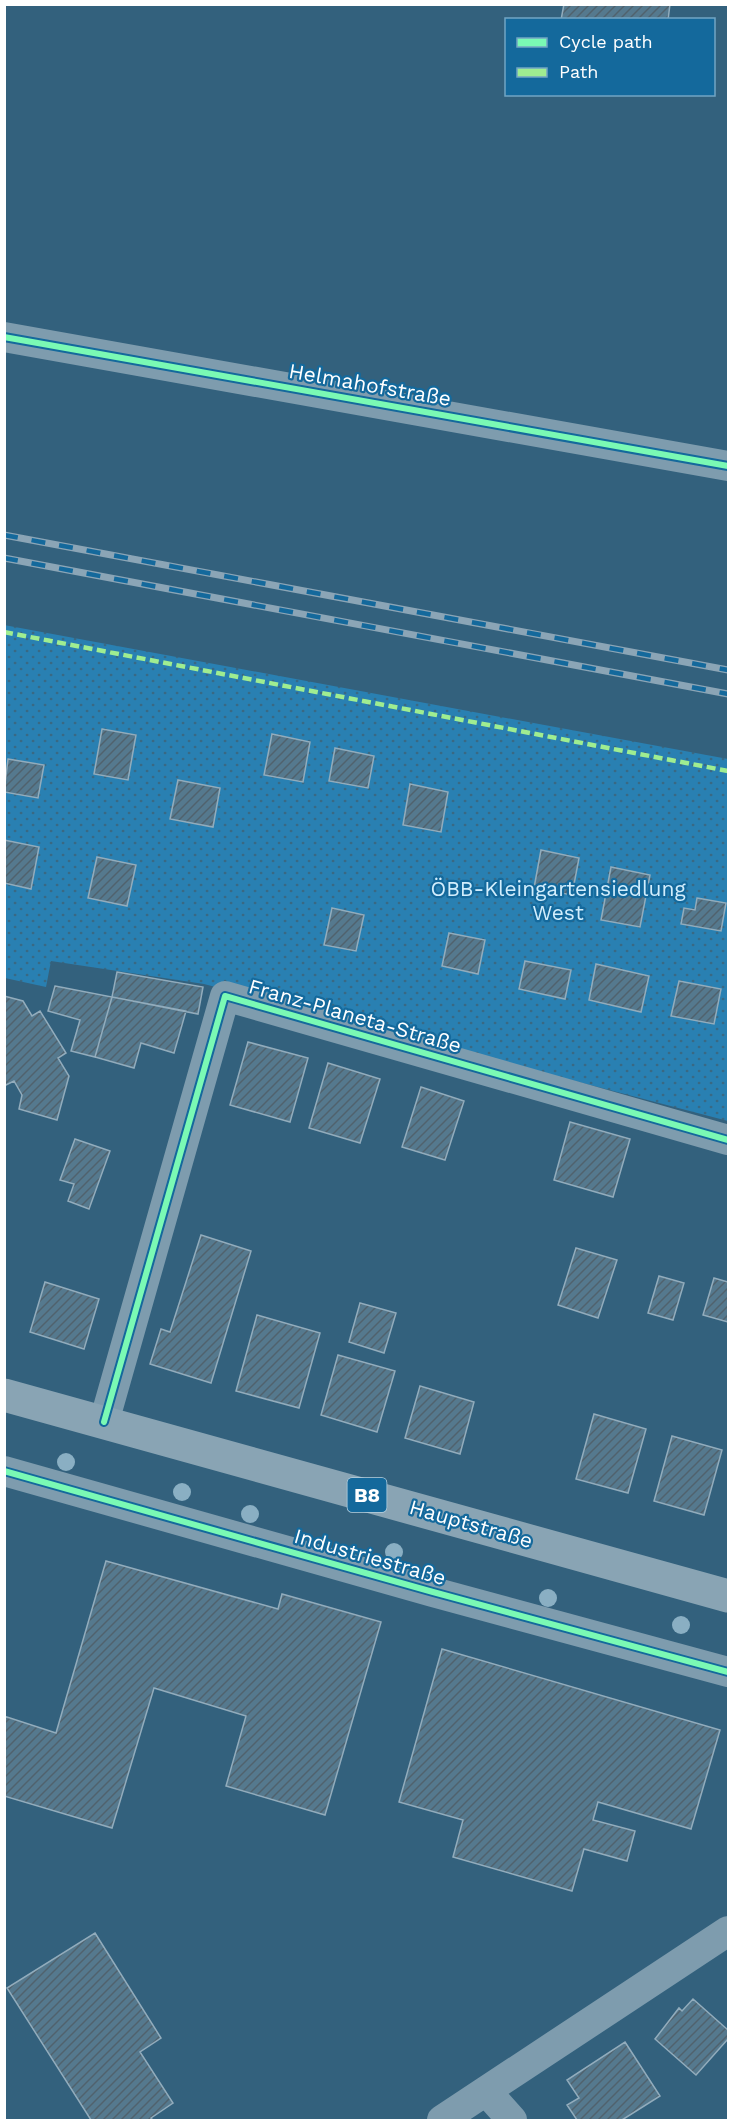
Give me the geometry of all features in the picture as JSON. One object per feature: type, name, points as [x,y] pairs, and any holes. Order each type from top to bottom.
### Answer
[{"type":"main road","name":"Hauptstraße","points":[[4,1395],[729,1596]]},
{"type":"street","name":"Helmahofstraße","points":[[4,337],[729,466]]},
{"type":"street","name":"Franz-Planeta-Straße","points":[[104,1422],[225,996],[729,1140]]},
{"type":"street","name":"Industriestraße","points":[[4,1471],[433,1592],[729,1672]]},
{"type":"street","points":[[442,2121],[729,1931]]},
{"type":"street","points":[[488,2092],[512,2121]]},
{"type":"green space","name":"ÖBB-Kleingartensiedlung West","points":[[4,625],[728,759],[728,1121],[204,984],[51,961],[46,987],[5,978]]},
{"type":"building","points":[[564,4],[670,4],[668,18],[561,18]]},
{"type":"building","points":[[102,729],[136,735],[128,780],[94,774]]},
{"type":"building","points":[[272,734],[310,742],[303,782],[264,775]]},
{"type":"building","points":[[335,748],[374,756],[368,788],[329,781]]},
{"type":"building","points":[[8,759],[44,765],[38,798],[4,792]]},
{"type":"building","points":[[178,780],[220,788],[213,827],[170,819]]},
{"type":"building","points":[[410,784],[448,792],[441,832],[403,825]]},
{"type":"building","points":[[4,840],[39,847],[31,889],[4,883]]},
{"type":"building","points":[[541,850],[579,858],[572,895],[534,888]]},
{"type":"building","points":[[97,857],[136,865],[127,906],[88,898]]},
{"type":"building","points":[[611,867],[650,875],[640,927],[601,920]]},
{"type":"building","points":[[697,898],[726,903],[721,931],[681,924],[684,908],[695,910]]},
{"type":"building","points":[[332,908],[364,915],[356,951],[324,945]]},
{"type":"building","points":[[449,933],[485,940],[478,974],[442,966]]},
{"type":"building","points":[[525,961],[571,970],[565,999],[519,989]]},
{"type":"building","points":[[596,964],[649,976],[641,1012],[589,1000]]},
{"type":"building","points":[[117,972],[203,987],[198,1014],[112,997]]},
{"type":"building","points":[[679,981],[721,989],[714,1024],[671,1016]]},
{"type":"building","points":[[55,986],[112,997],[95,1057],[71,1051],[80,1020],[48,1011]]},
{"type":"building","points":[[4,996],[23,1001],[32,1016],[40,1011],[66,1053],[58,1058],[69,1076],[57,1120],[19,1109],[22,1095],[14,1081],[4,1086]]},
{"type":"building","points":[[112,997],[186,1011],[174,1053],[141,1043],[134,1068],[95,1057]]},
{"type":"building","points":[[248,1042],[308,1058],[290,1122],[230,1105]]},
{"type":"building","points":[[328,1063],[380,1079],[360,1143],[309,1128]]},
{"type":"building","points":[[421,1087],[464,1101],[445,1160],[402,1147]]},
{"type":"building","points":[[570,1122],[630,1139],[613,1197],[554,1180]]},
{"type":"building","points":[[75,1139],[110,1151],[89,1209],[68,1201],[74,1184],[60,1180]]},
{"type":"building","points":[[201,1235],[251,1251],[211,1383],[150,1364],[161,1329],[170,1332]]},
{"type":"building","points":[[576,1248],[617,1260],[598,1318],[558,1305]]},
{"type":"building","points":[[659,1276],[684,1283],[673,1320],[648,1313]]},
{"type":"building","points":[[714,1278],[728,1282],[728,1322],[703,1315]]},
{"type":"building","points":[[45,1282],[99,1299],[84,1349],[30,1332]]},
{"type":"building","points":[[360,1303],[396,1313],[384,1353],[349,1342]]},
{"type":"building","points":[[257,1315],[320,1333],[299,1408],[236,1391]]},
{"type":"building","points":[[338,1355],[395,1371],[377,1432],[321,1415]]},
{"type":"building","points":[[420,1386],[474,1402],[460,1454],[405,1438]]},
{"type":"building","points":[[594,1414],[646,1429],[628,1493],[576,1479]]},
{"type":"building","points":[[672,1436],[722,1450],[704,1515],[654,1501]]},
{"type":"building","points":[[106,1561],[278,1609],[282,1594],[381,1622],[325,1815],[226,1786],[246,1716],[154,1688],[112,1828],[4,1796],[4,1716],[56,1733]]},
{"type":"building","points":[[442,1649],[720,1730],[691,1829],[598,1802],[593,1820],[635,1831],[627,1861],[584,1849],[572,1891],[453,1857],[463,1820],[399,1802]]},
{"type":"building","points":[[95,1933],[161,2038],[140,2052],[173,2103],[151,2118],[153,2120],[91,2120],[7,1988]]},
{"type":"building","points":[[693,1999],[728,2030],[728,2039],[696,2075],[655,2039],[679,2008],[682,2011]]},
{"type":"building","points":[[625,2042],[660,2096],[622,2120],[577,2120],[567,2105],[579,2098],[567,2080]]},
{"type":"railway","points":[[4,535],[728,670]]},
{"type":"railway","points":[[4,558],[728,694]]},
{"type":"marked path","points":[[4,632],[728,771]]},
{"type":"cycle path","points":[[4,337],[728,466]]},
{"type":"cycle path","points":[[104,1422],[225,996],[728,1140]]},
{"type":"cycle path","points":[[4,1471],[433,1592],[728,1672]]}]
